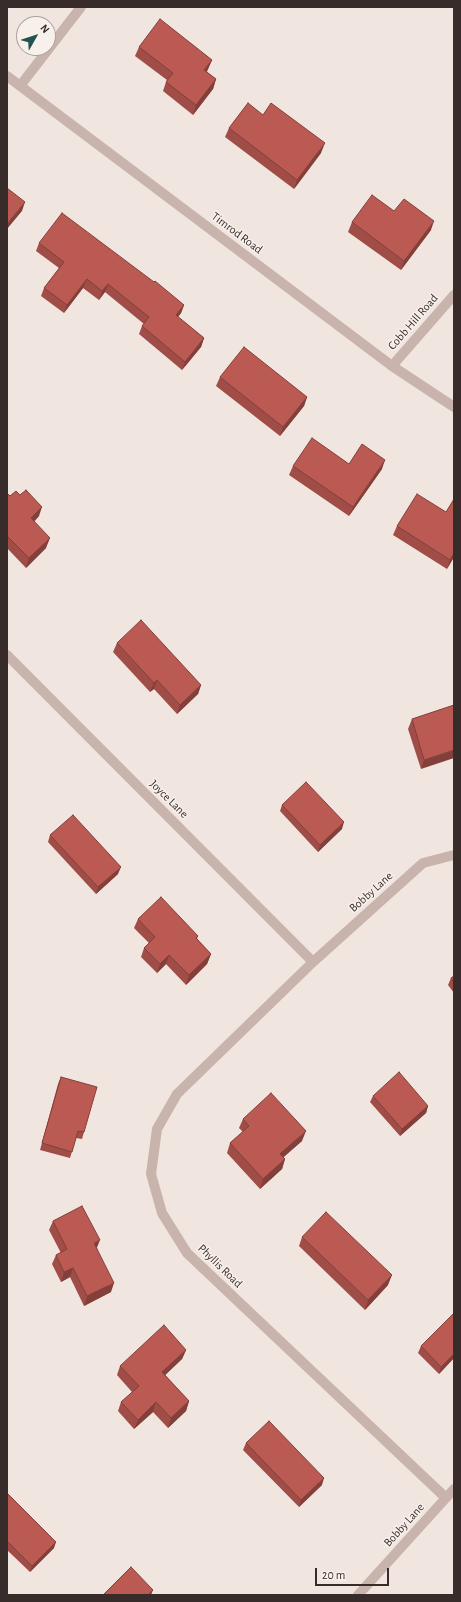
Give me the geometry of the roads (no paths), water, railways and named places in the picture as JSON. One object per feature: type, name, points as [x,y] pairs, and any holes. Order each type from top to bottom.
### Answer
[{"type":"street","points":[[20,86],[81,7]]},
{"type":"street","name":"Timrod Road","points":[[7,76],[392,366],[454,407]]},
{"type":"street","name":"Cobb Hill Road","points":[[392,366],[454,295]]},
{"type":"street","name":"Joyce Lane","points":[[7,655],[313,962]]},
{"type":"street","name":"Bobby Lane","points":[[313,962],[423,863],[454,855]]},
{"type":"street","name":"Phyllis Road","points":[[313,962],[177,1094],[157,1129],[151,1174],[162,1213],[187,1253],[446,1498]]},
{"type":"street","name":"Bobby Lane","points":[[358,1595],[454,1490]]}]
